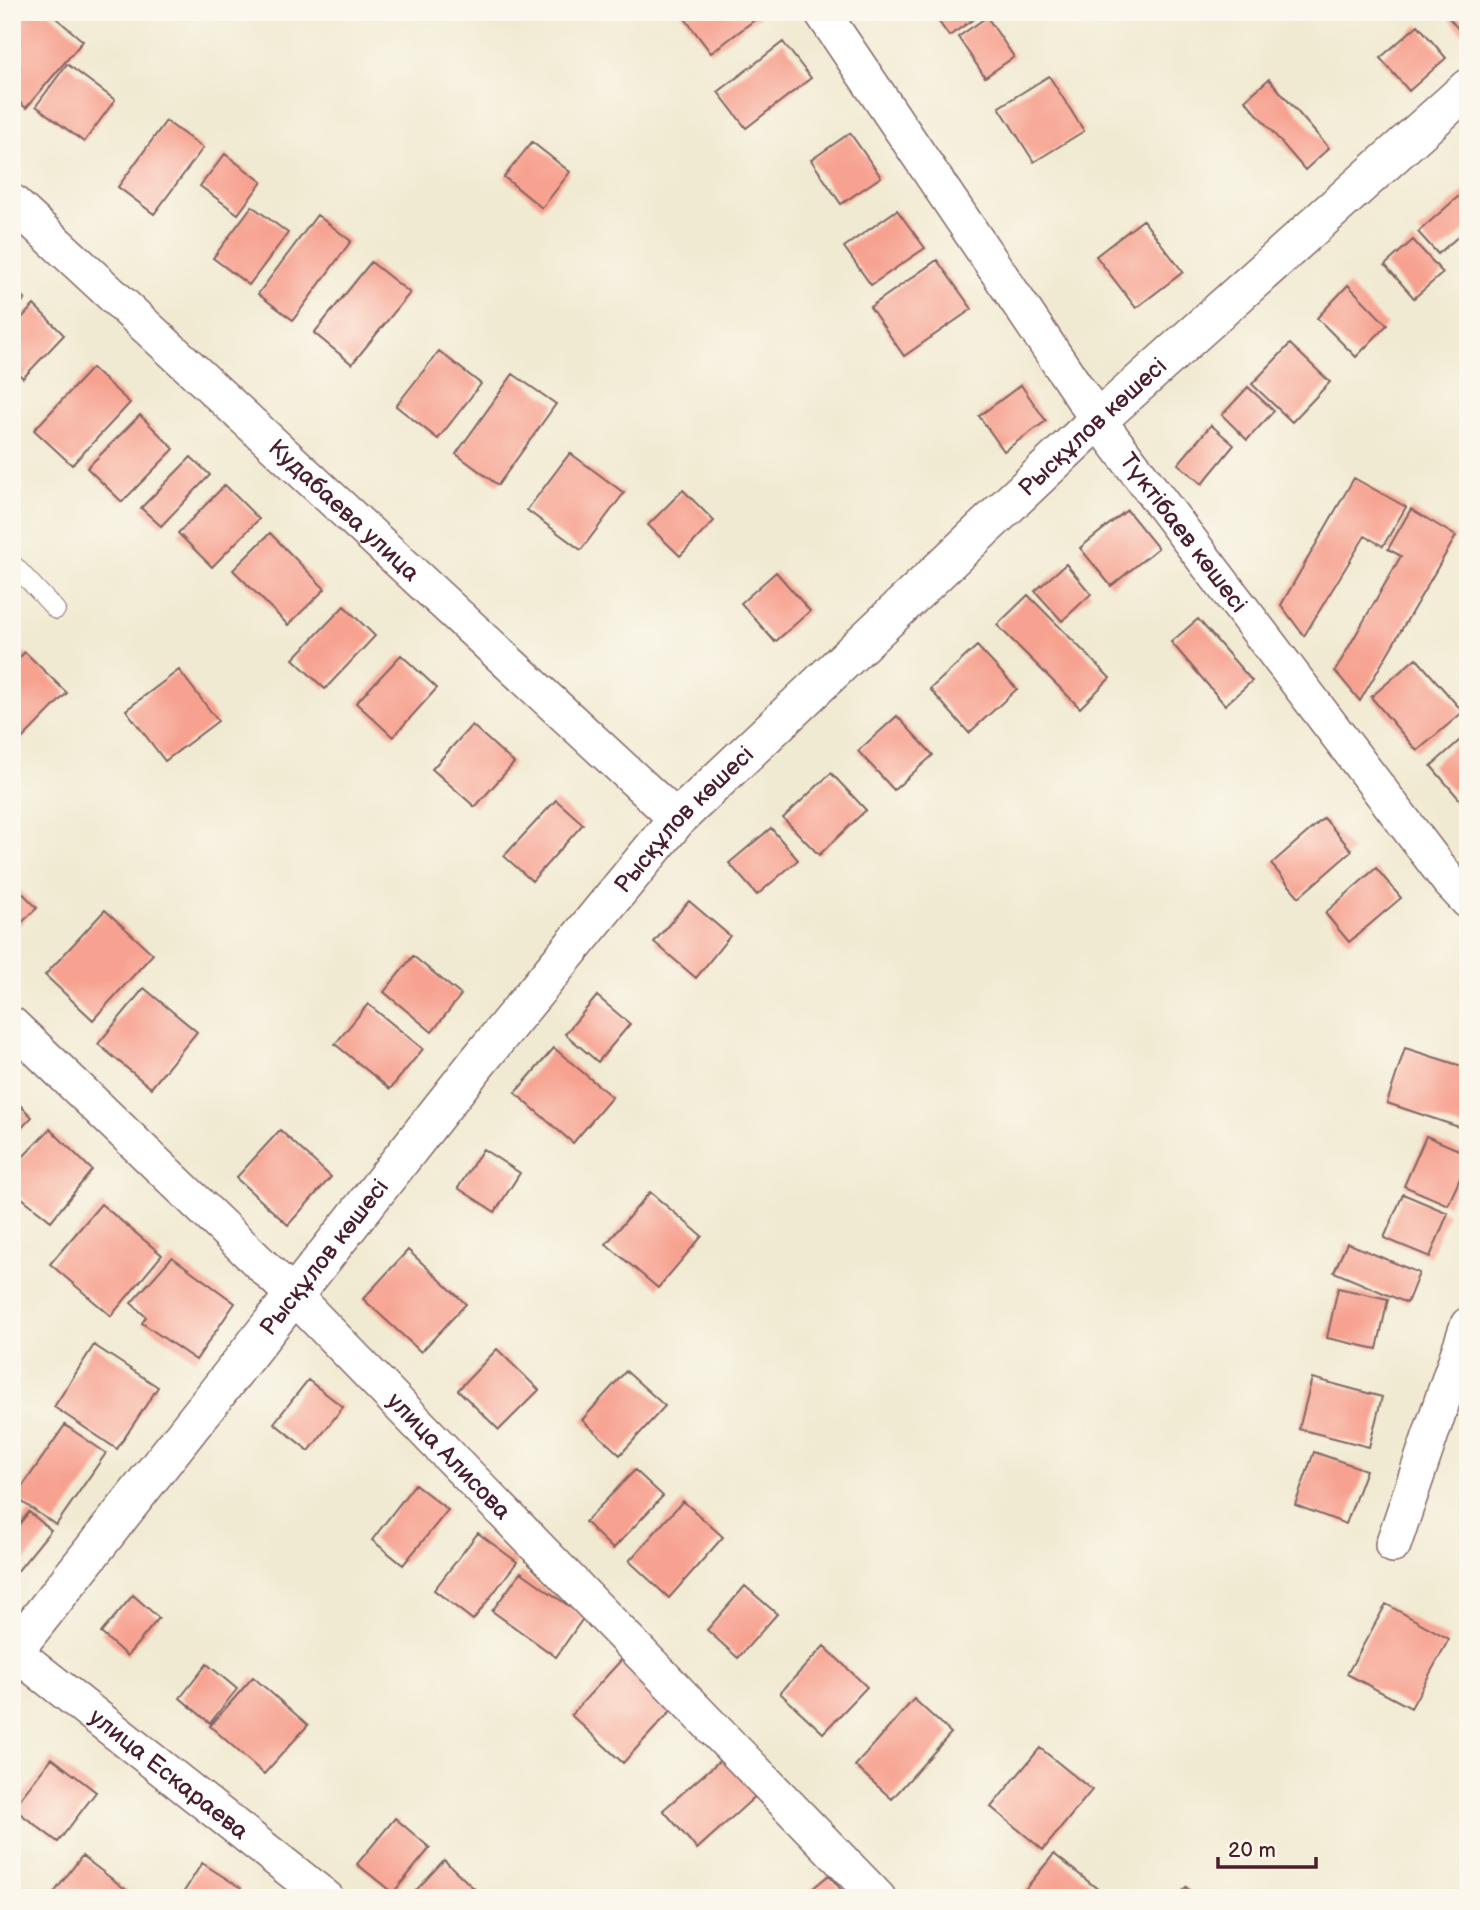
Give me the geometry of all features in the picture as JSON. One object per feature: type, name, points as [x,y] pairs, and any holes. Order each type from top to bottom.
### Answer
[{"type":"street","name":"Түктібаев көшесі","points":[[822,12],[1098,420],[1449,881],[1468,901]]},
{"type":"street","name":"Рысқұлов көшесі","points":[[13,1651],[477,1063],[677,819],[1098,420],[1468,88]]},
{"type":"street","name":"Кудабаева улица","points":[[12,202],[677,819]]},
{"type":"street","name":"улица Алисова","points":[[12,1025],[293,1294],[878,1898]]},
{"type":"street","points":[[1393,1545],[1468,1325]]},
{"type":"street","name":"улица Ескараева","points":[[13,1651],[326,1898]]},
{"type":"lane","points":[[12,563],[56,610]]},
{"type":"building","points":[[22,12],[49,12],[83,41],[26,108],[12,96],[12,24]]},
{"type":"building","points":[[680,12],[765,12],[711,53]]},
{"type":"building","points":[[932,12],[984,12],[949,36]]},
{"type":"building","points":[[1444,12],[1468,12],[1468,34],[1464,36]]},
{"type":"building","points":[[987,17],[1014,57],[985,77],[958,37]]},
{"type":"building","points":[[1418,25],[1446,58],[1409,91],[1380,58]]},
{"type":"building","points":[[783,42],[811,78],[746,128],[718,92]]},
{"type":"building","points":[[67,64],[115,100],[84,142],[36,106]]},
{"type":"building","points":[[1049,76],[1084,131],[1034,162],[999,107]]},
{"type":"building","points":[[1269,79],[1329,148],[1305,170],[1245,100]]},
{"type":"building","points":[[166,121],[203,148],[154,214],[118,187]]},
{"type":"building","points":[[850,133],[881,177],[841,204],[811,160]]},
{"type":"building","points":[[532,142],[570,172],[542,208],[504,177]]},
{"type":"building","points":[[225,154],[262,182],[238,214],[200,186]]},
{"type":"building","points":[[1468,188],[1468,228],[1438,254],[1418,232]]},
{"type":"building","points":[[252,206],[288,233],[249,285],[213,258]]},
{"type":"building","points":[[897,210],[925,248],[871,285],[844,247]]},
{"type":"building","points":[[317,215],[351,241],[293,320],[258,294]]},
{"type":"building","points":[[1143,220],[1183,272],[1136,308],[1096,256]]},
{"type":"building","points":[[1413,240],[1443,273],[1414,298],[1385,265]]},
{"type":"building","points":[[937,260],[972,309],[904,356],[870,307]]},
{"type":"building","points":[[371,262],[410,293],[352,364],[314,333]]},
{"type":"building","points":[[1348,285],[1387,325],[1356,357],[1317,318]]},
{"type":"building","points":[[12,287],[25,299],[12,313]]},
{"type":"building","points":[[34,305],[64,335],[23,378],[12,368],[12,328]]},
{"type":"building","points":[[1290,344],[1330,382],[1292,422],[1252,384]]},
{"type":"building","points":[[439,351],[481,384],[438,439],[396,406]]},
{"type":"building","points":[[92,368],[130,403],[72,465],[34,430]]},
{"type":"building","points":[[513,374],[556,404],[498,485],[456,454]]},
{"type":"building","points":[[1021,385],[1046,421],[1004,451],[979,416]]},
{"type":"building","points":[[1248,387],[1274,411],[1247,440],[1222,415]]},
{"type":"building","points":[[140,415],[174,449],[122,502],[87,468]]},
{"type":"building","points":[[1211,425],[1234,445],[1202,484],[1178,464]]},
{"type":"building","points":[[570,453],[624,493],[581,550],[527,510]]},
{"type":"building","points":[[191,457],[210,475],[161,526],[141,508]]},
{"type":"building","points":[[1354,478],[1406,507],[1383,546],[1365,536],[1304,636],[1281,605]]},
{"type":"building","points":[[225,485],[259,519],[212,567],[178,533]]},
{"type":"building","points":[[683,490],[714,521],[680,556],[648,525]]},
{"type":"building","points":[[1411,509],[1456,536],[1360,701],[1335,671],[1401,556],[1388,549]]},
{"type":"building","points":[[1127,510],[1158,548],[1111,586],[1080,548]]},
{"type":"building","points":[[270,533],[325,589],[288,625],[233,570]]},
{"type":"building","points":[[1066,564],[1091,594],[1062,621],[1035,591]]},
{"type":"building","points":[[776,572],[810,611],[775,642],[741,603]]},
{"type":"building","points":[[1028,595],[1110,678],[1080,708],[997,625]]},
{"type":"building","points":[[344,606],[375,636],[325,689],[293,659]]},
{"type":"building","points":[[1198,619],[1252,681],[1225,705],[1171,642]]},
{"type":"building","points":[[977,646],[1017,689],[969,733],[930,689]]},
{"type":"building","points":[[25,652],[67,693],[12,749],[12,665]]},
{"type":"building","points":[[401,655],[437,688],[393,737],[356,703]]},
{"type":"building","points":[[1416,658],[1463,712],[1417,751],[1371,697]]},
{"type":"building","points":[[179,670],[218,721],[165,761],[126,710]]},
{"type":"building","points":[[897,716],[933,755],[894,790],[858,751]]},
{"type":"building","points":[[472,725],[514,763],[475,807],[432,769]]},
{"type":"building","points":[[1468,733],[1468,795],[1461,801],[1431,766]]},
{"type":"building","points":[[831,773],[866,810],[819,855],[783,818]]},
{"type":"building","points":[[556,800],[583,824],[532,881],[504,856]]},
{"type":"building","points":[[1324,818],[1352,851],[1299,897],[1271,864]]},
{"type":"building","points":[[771,828],[798,860],[757,895],[729,863]]},
{"type":"building","points":[[1376,868],[1401,898],[1349,942],[1325,913]]},
{"type":"building","points":[[12,882],[37,908],[12,932]]},
{"type":"building","points":[[689,901],[730,936],[696,978],[654,942]]},
{"type":"building","points":[[105,910],[153,954],[93,1020],[45,975]]},
{"type":"building","points":[[413,956],[461,995],[432,1032],[384,992]]},
{"type":"building","points":[[144,988],[197,1032],[151,1088],[98,1044]]},
{"type":"building","points":[[597,996],[630,1024],[598,1062],[565,1034]]},
{"type":"building","points":[[368,1004],[423,1049],[390,1089],[335,1044]]},
{"type":"building","points":[[554,1048],[612,1097],[573,1143],[515,1093]]},
{"type":"building","points":[[1405,1048],[1468,1068],[1468,1130],[1387,1103]]},
{"type":"building","points":[[12,1097],[32,1117],[12,1138]]},
{"type":"building","points":[[50,1129],[92,1170],[51,1221],[12,1190],[18,1181],[12,1175],[12,1168]]},
{"type":"building","points":[[280,1130],[331,1177],[288,1225],[236,1178]]},
{"type":"building","points":[[1426,1136],[1468,1154],[1468,1161],[1448,1205],[1404,1186]]},
{"type":"building","points":[[483,1149],[520,1173],[495,1212],[458,1188]]},
{"type":"building","points":[[650,1192],[702,1236],[658,1288],[606,1244]]},
{"type":"building","points":[[1403,1194],[1448,1213],[1430,1257],[1384,1238]]},
{"type":"building","points":[[101,1204],[162,1255],[111,1316],[50,1264]]},
{"type":"building","points":[[1347,1243],[1419,1273],[1407,1303],[1334,1272]]},
{"type":"building","points":[[408,1250],[466,1304],[421,1352],[363,1299]]},
{"type":"building","points":[[172,1257],[235,1303],[196,1360],[142,1323],[146,1317],[131,1303]]},
{"type":"building","points":[[1338,1288],[1388,1299],[1377,1349],[1327,1338]]},
{"type":"building","points":[[94,1345],[158,1387],[117,1449],[54,1407]]},
{"type":"building","points":[[497,1349],[539,1390],[499,1430],[458,1390]]},
{"type":"building","points":[[626,1371],[665,1406],[620,1455],[582,1420]]},
{"type":"building","points":[[1312,1378],[1382,1397],[1369,1447],[1299,1429]]},
{"type":"building","points":[[308,1380],[343,1407],[309,1451],[274,1423]]},
{"type":"building","points":[[65,1425],[106,1453],[56,1525],[15,1497]]},
{"type":"building","points":[[1314,1452],[1366,1470],[1346,1524],[1295,1505]]},
{"type":"building","points":[[635,1470],[663,1496],[613,1549],[585,1522]]},
{"type":"building","points":[[415,1484],[448,1510],[403,1565],[372,1540]]},
{"type":"building","points":[[683,1501],[723,1537],[669,1598],[629,1561]]},
{"type":"building","points":[[29,1512],[51,1530],[12,1578],[12,1533]]},
{"type":"building","points":[[478,1533],[517,1562],[473,1620],[434,1590]]},
{"type":"building","points":[[521,1572],[584,1617],[556,1657],[492,1611]]},
{"type":"building","points":[[745,1586],[777,1614],[738,1658],[707,1630]]},
{"type":"building","points":[[133,1595],[159,1618],[127,1656],[101,1633]]},
{"type":"building","points":[[1386,1604],[1449,1639],[1411,1708],[1347,1674]]},
{"type":"building","points":[[824,1646],[867,1687],[823,1733],[780,1693]]},
{"type":"building","points":[[624,1657],[676,1705],[623,1763],[571,1715]]},
{"type":"building","points":[[207,1664],[237,1689],[210,1723],[180,1698]]},
{"type":"building","points":[[253,1677],[308,1725],[264,1774],[210,1726]]},
{"type":"building","points":[[914,1699],[951,1733],[892,1799],[855,1766]]},
{"type":"building","points":[[1040,1748],[1092,1790],[1043,1850],[991,1807]]},
{"type":"building","points":[[725,1756],[758,1794],[697,1849],[663,1810]]},
{"type":"building","points":[[52,1758],[96,1792],[58,1842],[13,1808]]},
{"type":"building","points":[[395,1818],[430,1848],[393,1893],[357,1864]]},
{"type":"building","points":[[1054,1854],[1100,1891],[1094,1898],[1018,1898]]},
{"type":"building","points":[[82,1856],[137,1898],[50,1898]]},
{"type":"building","points":[[444,1860],[484,1898],[409,1898]]},
{"type":"building","points":[[202,1863],[241,1888],[235,1898],[180,1898]]},
{"type":"building","points":[[829,1875],[848,1898],[801,1898]]},
{"type":"building","points":[[1186,1887],[1197,1898],[1175,1898]]}]
